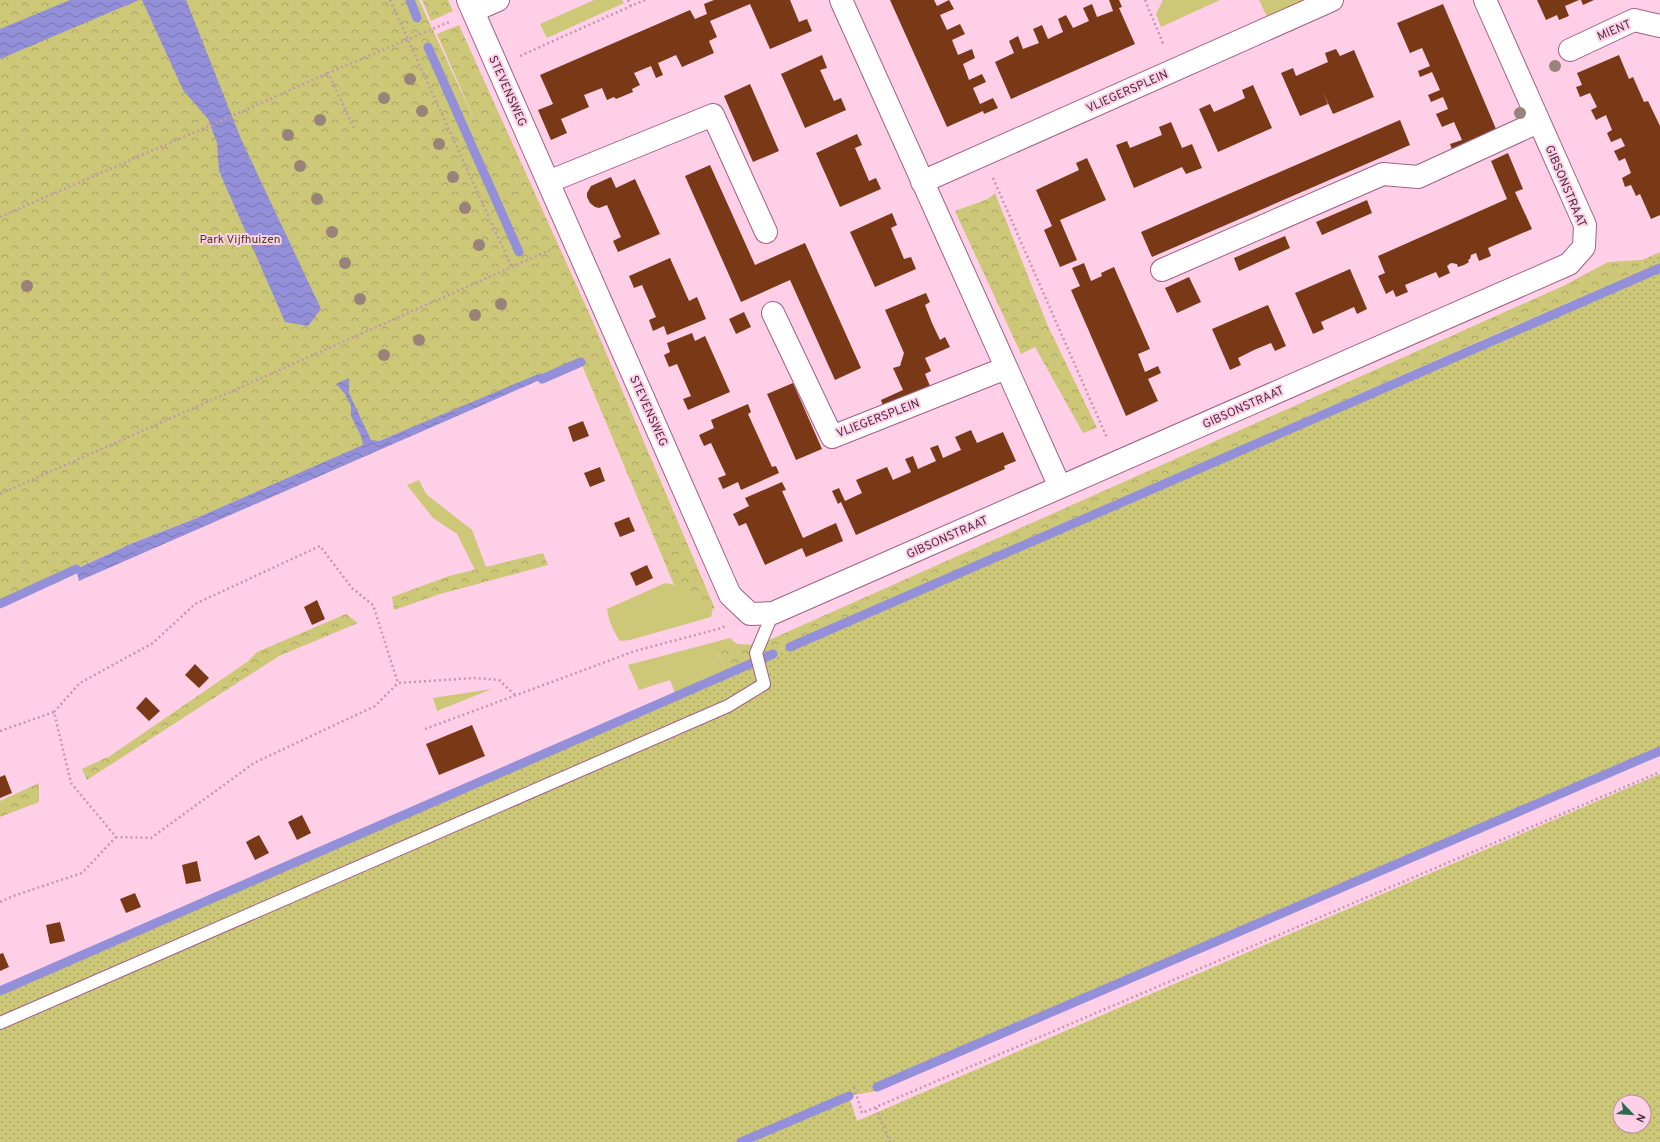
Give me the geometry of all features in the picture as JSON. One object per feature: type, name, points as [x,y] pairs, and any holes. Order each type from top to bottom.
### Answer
[{"type":"street","points":[[470,6],[498,0]]},
{"type":"street","points":[[840,0],[1060,487]]},
{"type":"street","name":"VLIEGERSPLEIN","points":[[922,182],[1332,0]]},
{"type":"street","name":"GIBSONSTRAAT","points":[[773,613],[1569,264],[1584,247],[1585,225],[1485,0]]},
{"type":"street","name":"STEVENSWEG","points":[[470,6],[730,595],[750,614],[773,613]]},
{"type":"street","name":"MIENT","points":[[1570,50],[1634,20],[1660,26]]},
{"type":"street","points":[[548,182],[713,115],[766,232]]},
{"type":"street","points":[[1162,270],[1383,174],[1418,177],[1538,122]]},
{"type":"street","name":"VLIEGERSPLEIN","points":[[773,313],[832,437],[1006,368]]},
{"type":"lane","points":[[0,1022],[728,706],[764,684],[756,653],[773,613]]},
{"type":"path","points":[[390,0],[512,268]]},
{"type":"path","points":[[628,0],[631,6]]},
{"type":"path","points":[[497,66],[645,0]]},
{"type":"path","points":[[1145,0],[1175,70]]},
{"type":"path","points":[[0,217],[243,112],[328,73],[408,40],[470,6]]},
{"type":"path","points":[[328,73],[354,128]]},
{"type":"path","points":[[982,155],[1117,462]]},
{"type":"path","points":[[0,494],[512,268],[574,239]]},
{"type":"path","points":[[0,731],[54,712],[80,683],[153,643],[195,604],[320,546],[352,588],[373,605],[398,683]]},
{"type":"path","points":[[425,729],[635,651],[722,628]]},
{"type":"path","points":[[0,902],[13,896],[82,873],[116,837],[151,838],[254,763],[375,706],[398,683],[474,678],[499,680],[515,695]]},
{"type":"path","points":[[54,712],[71,783],[116,837]]},
{"type":"path","points":[[854,1087],[862,1113],[876,1108],[1660,772]]},
{"type":"path","points":[[876,1108],[890,1142]]},
{"type":"green space","name":"Park Vijfhuizen","points":[[0,0],[419,0],[478,128],[437,34],[459,25],[593,322],[715,609],[693,602],[674,585],[582,365],[354,450],[192,520],[133,543],[0,603]]},
{"type":"green space","points":[[422,0],[448,0],[453,11],[431,21]]},
{"type":"green space","points":[[594,0],[622,0],[624,3],[547,38],[540,24]]},
{"type":"green space","points":[[1163,0],[1220,0],[1161,27],[1156,14]]},
{"type":"green space","points":[[1259,0],[1306,0],[1267,17]]},
{"type":"green space","points":[[995,193],[1047,324],[1097,428],[1083,433],[1035,347],[1021,354],[955,211],[988,199]]},
{"type":"green space","points":[[1660,252],[1660,753],[876,1091],[849,1096],[857,1121],[1660,774],[1660,1142],[0,1142],[0,994],[1643,269],[1642,260]]},
{"type":"green space","points":[[1642,260],[1643,269],[727,673],[717,652],[737,644],[758,645],[1563,286],[1608,262]]},
{"type":"green space","points":[[419,480],[426,494],[472,530],[486,567],[475,570],[457,534],[433,518],[407,485]]},
{"type":"green space","points":[[543,553],[548,565],[440,594],[394,610],[392,597],[449,576]]},
{"type":"green space","points":[[665,583],[674,585],[713,609],[711,617],[630,640],[620,641],[612,626],[607,609]]},
{"type":"green space","points":[[346,614],[358,623],[279,656],[87,780],[82,769],[110,756],[247,662],[257,652]]},
{"type":"green space","points":[[730,638],[737,644],[717,653],[727,673],[676,695],[670,680],[639,690],[628,665]]},
{"type":"green space","points":[[492,689],[437,711],[433,698]]},
{"type":"green space","points":[[39,783],[39,802],[0,817],[0,801]]},
{"type":"water","points":[[70,0],[139,0],[0,59],[0,29]]},
{"type":"water","points":[[142,0],[186,0],[241,139],[321,309],[308,326],[285,322],[219,171],[217,143],[208,119],[183,90]]},
{"type":"water","points":[[541,373],[542,379],[79,581],[76,569],[133,543],[192,520],[363,445],[361,436],[351,416],[351,406],[345,394],[336,384],[349,378],[349,393],[371,440],[379,441]]},
{"type":"building","points":[[714,0],[790,0],[799,22],[807,19],[812,31],[770,49],[750,4],[710,21],[717,37],[709,41],[714,53],[682,67],[676,55],[658,63],[663,75],[656,78],[651,66],[634,73],[640,85],[632,89],[633,92],[616,99],[614,97],[607,100],[602,88],[584,95],[589,107],[561,119],[567,133],[551,140],[538,110],[553,104],[540,75],[690,10],[695,19],[707,14],[704,4]]},
{"type":"building","points":[[890,0],[934,0],[937,6],[949,0],[954,9],[940,15],[947,30],[960,24],[965,34],[952,40],[958,55],[972,49],[975,58],[963,64],[969,80],[982,74],[986,82],[973,88],[980,104],[993,98],[998,108],[984,114],[983,111],[947,127]]},
{"type":"building","points":[[1109,0],[1119,0],[1122,7],[1119,8],[1135,44],[1011,99],[995,62],[1014,53],[1009,41],[1018,36],[1023,49],[1039,43],[1033,29],[1042,25],[1048,39],[1063,32],[1058,19],[1066,15],[1073,28],[1089,21],[1083,8],[1092,4],[1097,17],[1113,11]]},
{"type":"building","points":[[1537,0],[1579,0],[1565,6],[1569,16],[1559,20],[1557,15],[1546,20]]},
{"type":"building","points":[[1581,0],[1594,0],[1583,5]]},
{"type":"building","points":[[1443,4],[1496,129],[1464,143],[1466,147],[1453,152],[1450,144],[1462,140],[1454,122],[1442,127],[1436,114],[1448,109],[1443,97],[1431,102],[1428,95],[1440,90],[1432,72],[1420,77],[1418,71],[1430,66],[1422,48],[1410,53],[1397,23]]},
{"type":"building","points":[[1336,49],[1340,56],[1354,50],[1374,97],[1333,114],[1323,92],[1328,104],[1300,116],[1281,73],[1293,68],[1296,76],[1328,62],[1325,53]]},
{"type":"building","points":[[822,55],[827,68],[820,70],[834,101],[841,98],[846,110],[805,128],[781,74]]},
{"type":"building","points":[[1619,55],[1629,79],[1633,77],[1644,102],[1648,101],[1660,126],[1660,215],[1651,219],[1640,194],[1636,196],[1631,185],[1625,187],[1622,178],[1631,173],[1625,158],[1619,161],[1614,151],[1625,146],[1621,138],[1611,142],[1607,133],[1612,130],[1606,115],[1596,120],[1591,110],[1597,107],[1590,93],[1580,97],[1576,87],[1582,85],[1577,73]]},
{"type":"building","points":[[750,84],[779,151],[753,162],[724,96]]},
{"type":"building","points":[[1253,85],[1272,128],[1218,152],[1199,109],[1210,104],[1214,112],[1230,105],[1245,98],[1242,90]]},
{"type":"building","points":[[1400,120],[1410,145],[1152,257],[1141,232]]},
{"type":"building","points":[[1171,122],[1182,148],[1192,144],[1202,168],[1186,174],[1182,167],[1134,188],[1116,145],[1127,141],[1130,148],[1162,135],[1159,127]]},
{"type":"building","points":[[857,134],[862,145],[855,148],[869,181],[876,178],[881,189],[840,207],[816,153]]},
{"type":"building","points":[[1508,153],[1523,189],[1515,192],[1532,229],[1488,248],[1491,256],[1479,261],[1476,253],[1471,255],[1470,259],[1468,260],[1469,262],[1464,265],[1458,267],[1457,264],[1451,263],[1447,266],[1450,273],[1439,278],[1436,272],[1405,285],[1408,292],[1396,297],[1393,290],[1386,294],[1378,276],[1385,273],[1378,256],[1507,199],[1491,161]]},
{"type":"building","points":[[1087,158],[1106,200],[1060,220],[1077,260],[1060,267],[1044,230],[1052,226],[1036,190],[1079,170],[1076,163]]},
{"type":"building","points":[[710,165],[755,265],[805,243],[861,368],[835,380],[790,280],[741,302],[685,176]]},
{"type":"building","points":[[611,177],[616,188],[635,179],[660,234],[618,252],[613,241],[621,237],[607,205],[599,208],[595,207],[590,203],[587,197],[587,193],[591,186]]},
{"type":"building","points":[[1367,200],[1372,213],[1322,235],[1316,222]]},
{"type":"building","points":[[892,213],[897,225],[891,228],[904,259],[911,257],[916,269],[875,287],[850,232]]},
{"type":"building","points":[[1285,236],[1290,248],[1239,271],[1234,258]]},
{"type":"building","points":[[670,258],[689,301],[697,297],[706,319],[667,335],[664,326],[653,331],[649,320],[656,317],[642,285],[634,288],[629,276]]},
{"type":"building","points":[[1084,263],[1091,281],[1102,276],[1101,273],[1114,267],[1150,349],[1138,354],[1145,372],[1158,366],[1161,373],[1148,379],[1158,401],[1126,416],[1071,290],[1080,286],[1072,268]]},
{"type":"building","points":[[1350,269],[1367,309],[1357,314],[1354,307],[1321,322],[1324,329],[1313,334],[1295,293]]},
{"type":"building","points":[[1189,277],[1201,302],[1177,313],[1165,288]]},
{"type":"building","points":[[926,293],[930,302],[925,305],[932,323],[940,340],[945,337],[950,347],[925,358],[931,371],[925,374],[930,386],[883,406],[881,400],[903,390],[893,368],[900,366],[904,353],[885,310]]},
{"type":"building","points":[[1268,305],[1286,346],[1275,351],[1271,343],[1254,350],[1238,358],[1241,365],[1230,370],[1212,329]]},
{"type":"building","points":[[744,312],[751,327],[736,334],[729,319]]},
{"type":"building","points":[[692,333],[695,341],[705,336],[730,392],[688,410],[683,399],[691,396],[677,364],[669,367],[664,355],[670,352],[667,343]]},
{"type":"building","points":[[793,383],[822,449],[796,460],[767,394]]},
{"type":"building","points":[[748,404],[751,412],[748,414],[772,467],[776,466],[779,473],[741,490],[738,482],[723,489],[718,478],[726,475],[711,443],[704,446],[699,435],[714,428],[711,420]]},
{"type":"building","points":[[583,421],[589,436],[573,442],[568,427]]},
{"type":"building","points":[[971,430],[977,443],[1003,432],[1016,461],[1004,466],[1005,469],[856,535],[841,502],[838,504],[832,491],[839,488],[845,501],[862,493],[856,480],[887,467],[893,480],[911,472],[905,459],[913,456],[918,469],[936,461],[930,448],[938,445],[943,458],[961,450],[955,437]]},
{"type":"building","points":[[600,467],[605,481],[590,487],[584,473]]},
{"type":"building","points":[[782,482],[786,490],[782,491],[803,538],[836,523],[843,541],[806,557],[802,548],[765,565],[746,523],[739,526],[733,514],[749,506],[745,498]]},
{"type":"building","points":[[629,517],[635,531],[620,537],[614,523]]},
{"type":"building","points":[[647,565],[653,578],[636,586],[630,573]]},
{"type":"building","points":[[317,600],[325,619],[312,625],[304,607]]},
{"type":"building","points":[[195,664],[209,678],[199,688],[185,675]]},
{"type":"building","points":[[146,697],[160,711],[149,721],[136,708]]},
{"type":"building","points":[[472,725],[485,756],[439,775],[426,744]]},
{"type":"building","points":[[5,775],[12,793],[0,798],[0,777]]},
{"type":"building","points":[[302,815],[311,833],[297,840],[288,822]]},
{"type":"building","points":[[259,835],[269,853],[255,860],[246,842]]},
{"type":"building","points":[[197,861],[201,881],[186,884],[182,865]]},
{"type":"building","points":[[135,893],[141,907],[126,913],[120,899]]},
{"type":"building","points":[[60,922],[65,941],[50,944],[46,925]]},
{"type":"building","points":[[3,953],[9,967],[0,971],[0,954]]},
{"type":"waterway","points":[[410,0],[417,18]]},
{"type":"waterway","points":[[428,47],[519,252]]},
{"type":"waterway","points":[[790,647],[1660,268]]},
{"type":"waterway","points":[[542,379],[581,362]]},
{"type":"waterway","points":[[0,604],[76,569]]},
{"type":"waterway","points":[[0,991],[773,654]]},
{"type":"waterway","points":[[877,1087],[1660,751]]},
{"type":"waterway","points":[[741,1142],[849,1096]]}]
